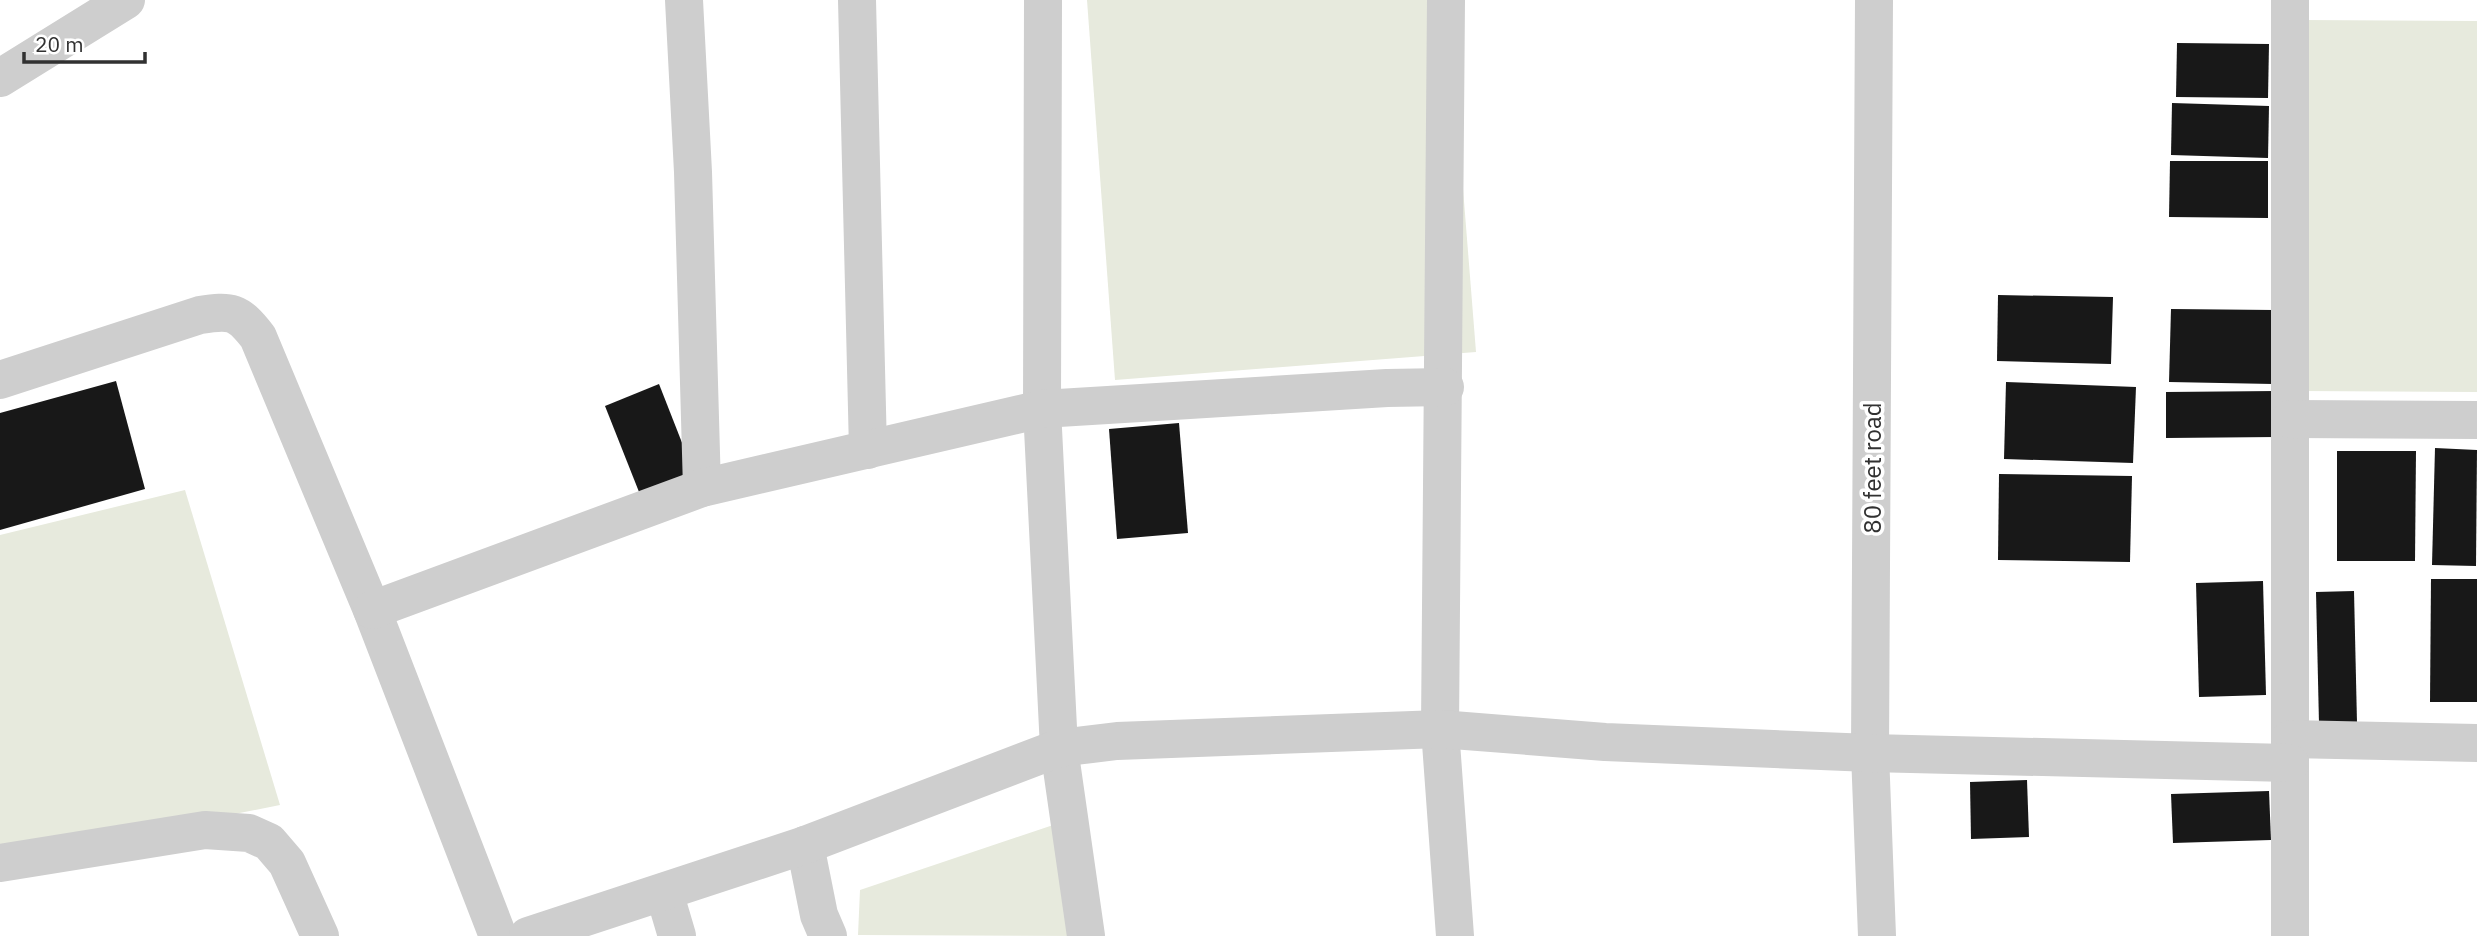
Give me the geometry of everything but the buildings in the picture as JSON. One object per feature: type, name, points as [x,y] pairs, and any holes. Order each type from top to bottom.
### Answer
[{"type":"street","points":[[0,78],[126,0]]},
{"type":"street","points":[[684,0],[694,185],[702,488]]},
{"type":"street","points":[[857,0],[868,450]]},
{"type":"street","points":[[1043,0],[1042,409],[1059,748],[1086,936]]},
{"type":"street","points":[[1446,0],[1445,387],[1440,729],[1455,936]]},
{"type":"street","name":"80 feet road","points":[[1874,0],[1870,753],[1877,936]]},
{"type":"street","points":[[2290,0],[2290,936]]},
{"type":"street","points":[[0,380],[200,315],[223,312],[244,319],[258,337],[372,610],[498,936]]},
{"type":"street","points":[[372,610],[702,488],[1042,409],[1445,387]]},
{"type":"street","points":[[2290,419],[2477,420]]},
{"type":"street","points":[[528,936],[805,845],[1059,748],[1117,741],[1440,729],[1605,742],[1870,753],[2290,751],[2477,743]]},
{"type":"street","points":[[0,863],[205,830],[249,833],[269,842],[287,863],[320,936]]},
{"type":"street","points":[[805,845],[819,915],[828,936]]},
{"type":"street","points":[[664,892],[677,936]]},
{"type":"shaded area","points":[[1087,0],[1448,0],[1476,352],[1115,380]]},
{"type":"shaded area","points":[[2302,20],[2477,21],[2477,392],[2299,391]]},
{"type":"shaded area","points":[[185,490],[280,805],[108,839],[0,853],[0,535]]},
{"type":"shaded area","points":[[1080,816],[1082,936],[858,935],[860,890]]}]
